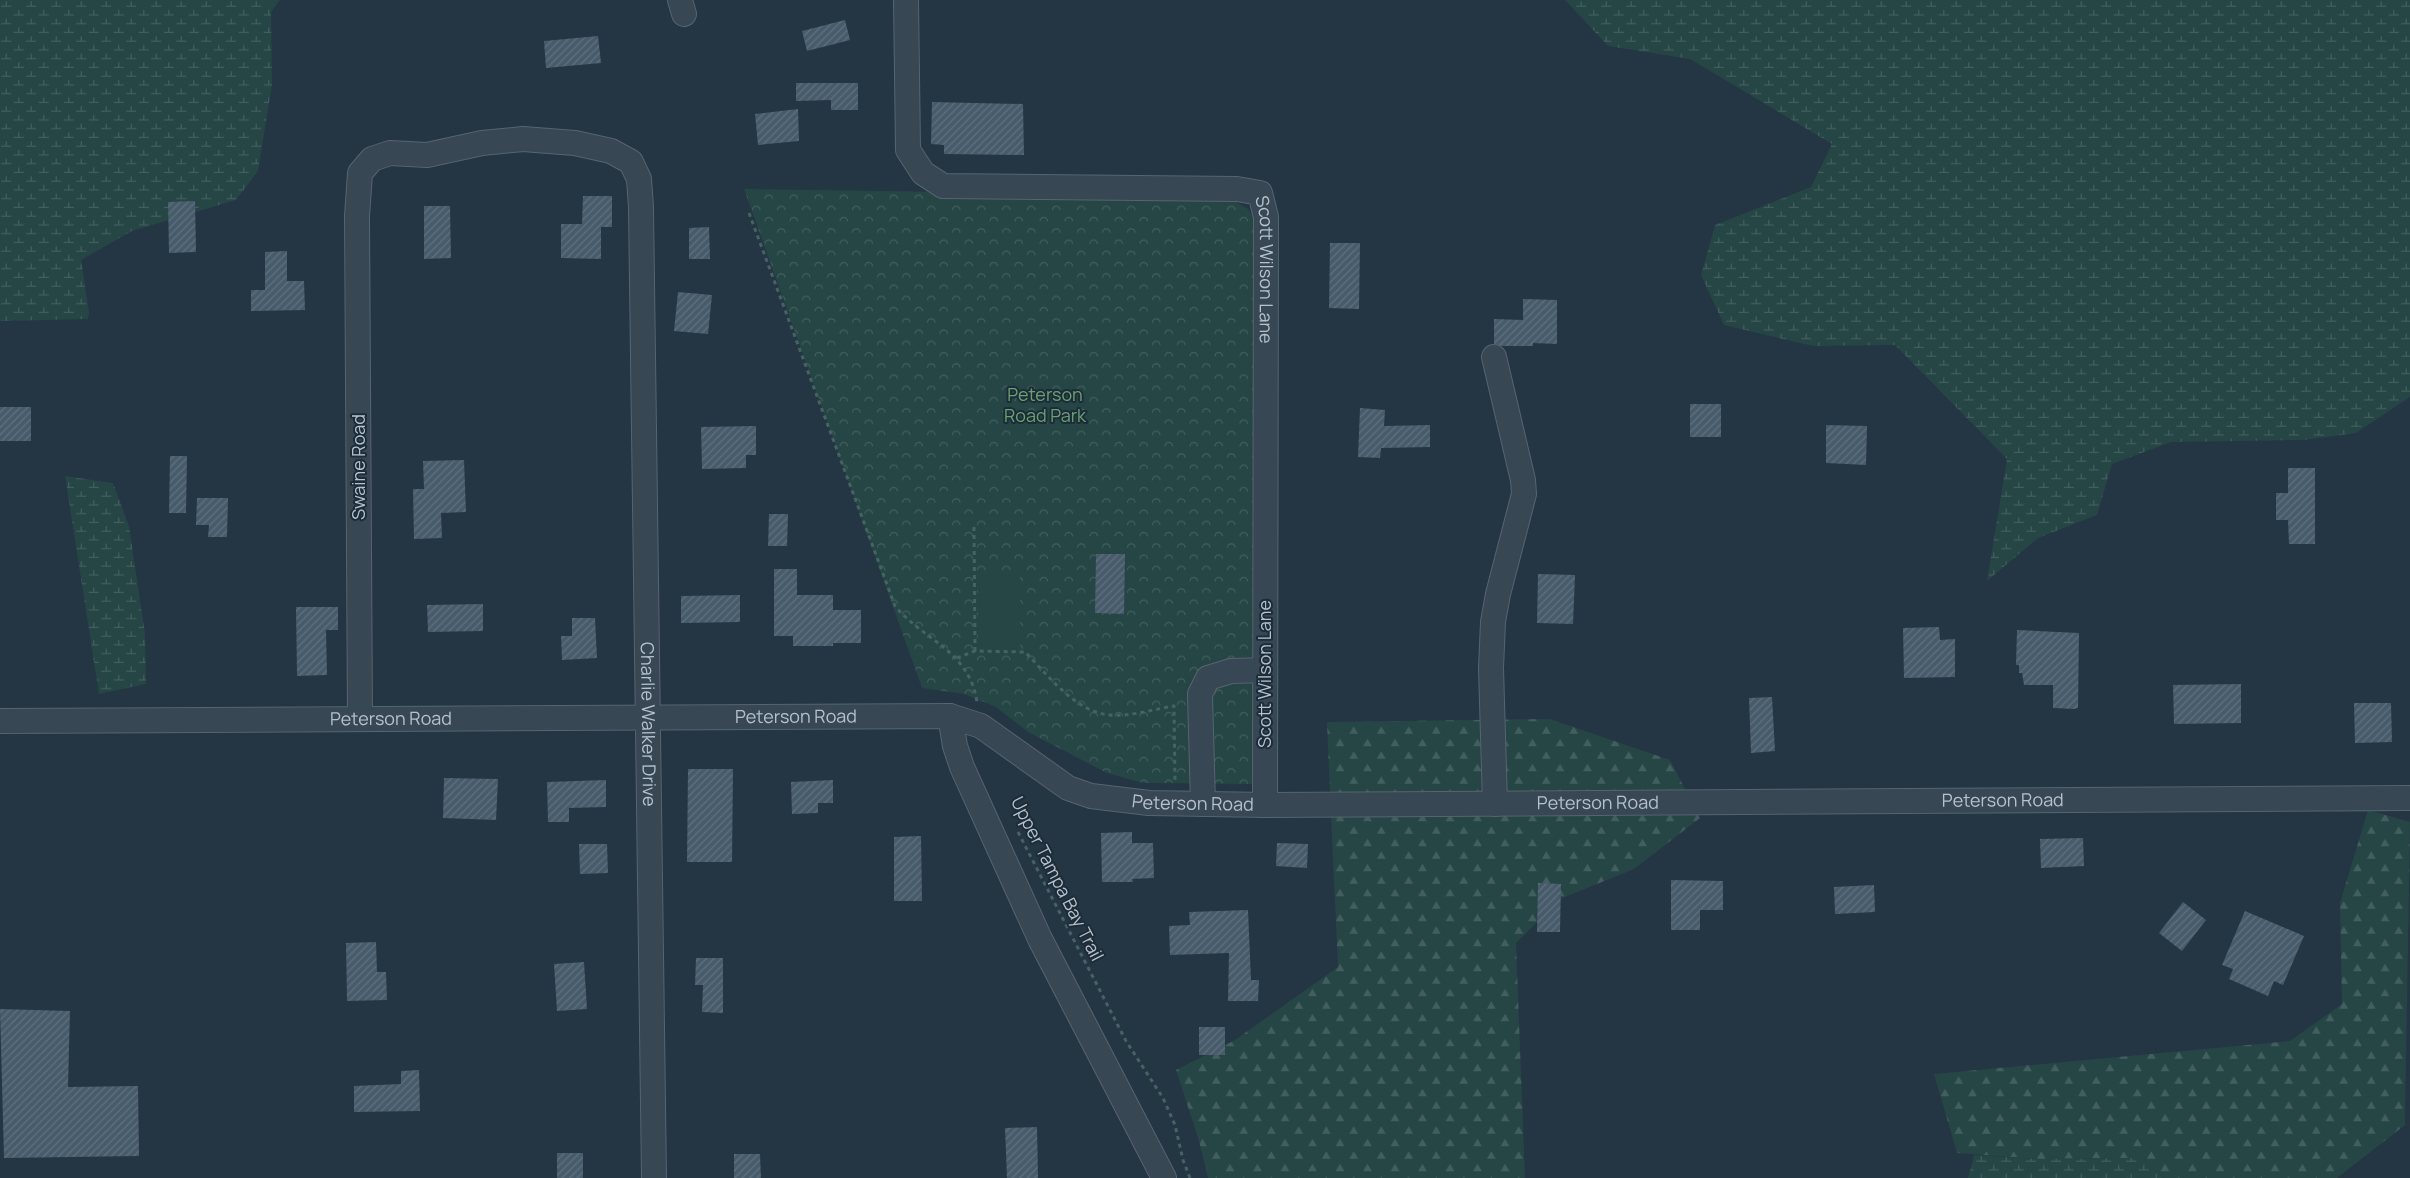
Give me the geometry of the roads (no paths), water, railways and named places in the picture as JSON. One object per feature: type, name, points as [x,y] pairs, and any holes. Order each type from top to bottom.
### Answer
[{"type":"street","name":"Scott Wilson Lane","points":[[906,0],[908,150],[923,173],[942,186],[1237,189],[1260,193],[1266,217],[1265,805]]},
{"type":"street","name":"Swaine Road","points":[[360,719],[357,216],[360,173],[372,158],[390,153],[427,156],[482,143],[523,138],[575,143],[611,151],[631,162],[639,179],[643,271]]},
{"type":"street","name":"Charlie Walker Drive","points":[[643,271],[654,1178]]},
{"type":"street","points":[[1494,357],[1524,480],[1524,494],[1498,594],[1493,622],[1491,668],[1495,804]]},
{"type":"street","points":[[1203,804],[1200,694],[1208,678],[1231,671],[1265,670]]},
{"type":"street","name":"Peterson Road","points":[[0,721],[648,716],[950,716],[981,726],[1068,788],[1091,796],[1140,802],[1265,805],[2410,798]]},
{"type":"street","points":[[950,716],[954,746],[962,767],[1040,939],[1164,1178]]},
{"type":"park label","name":"Peterson Road Park","points":[[1045,405]]}]
